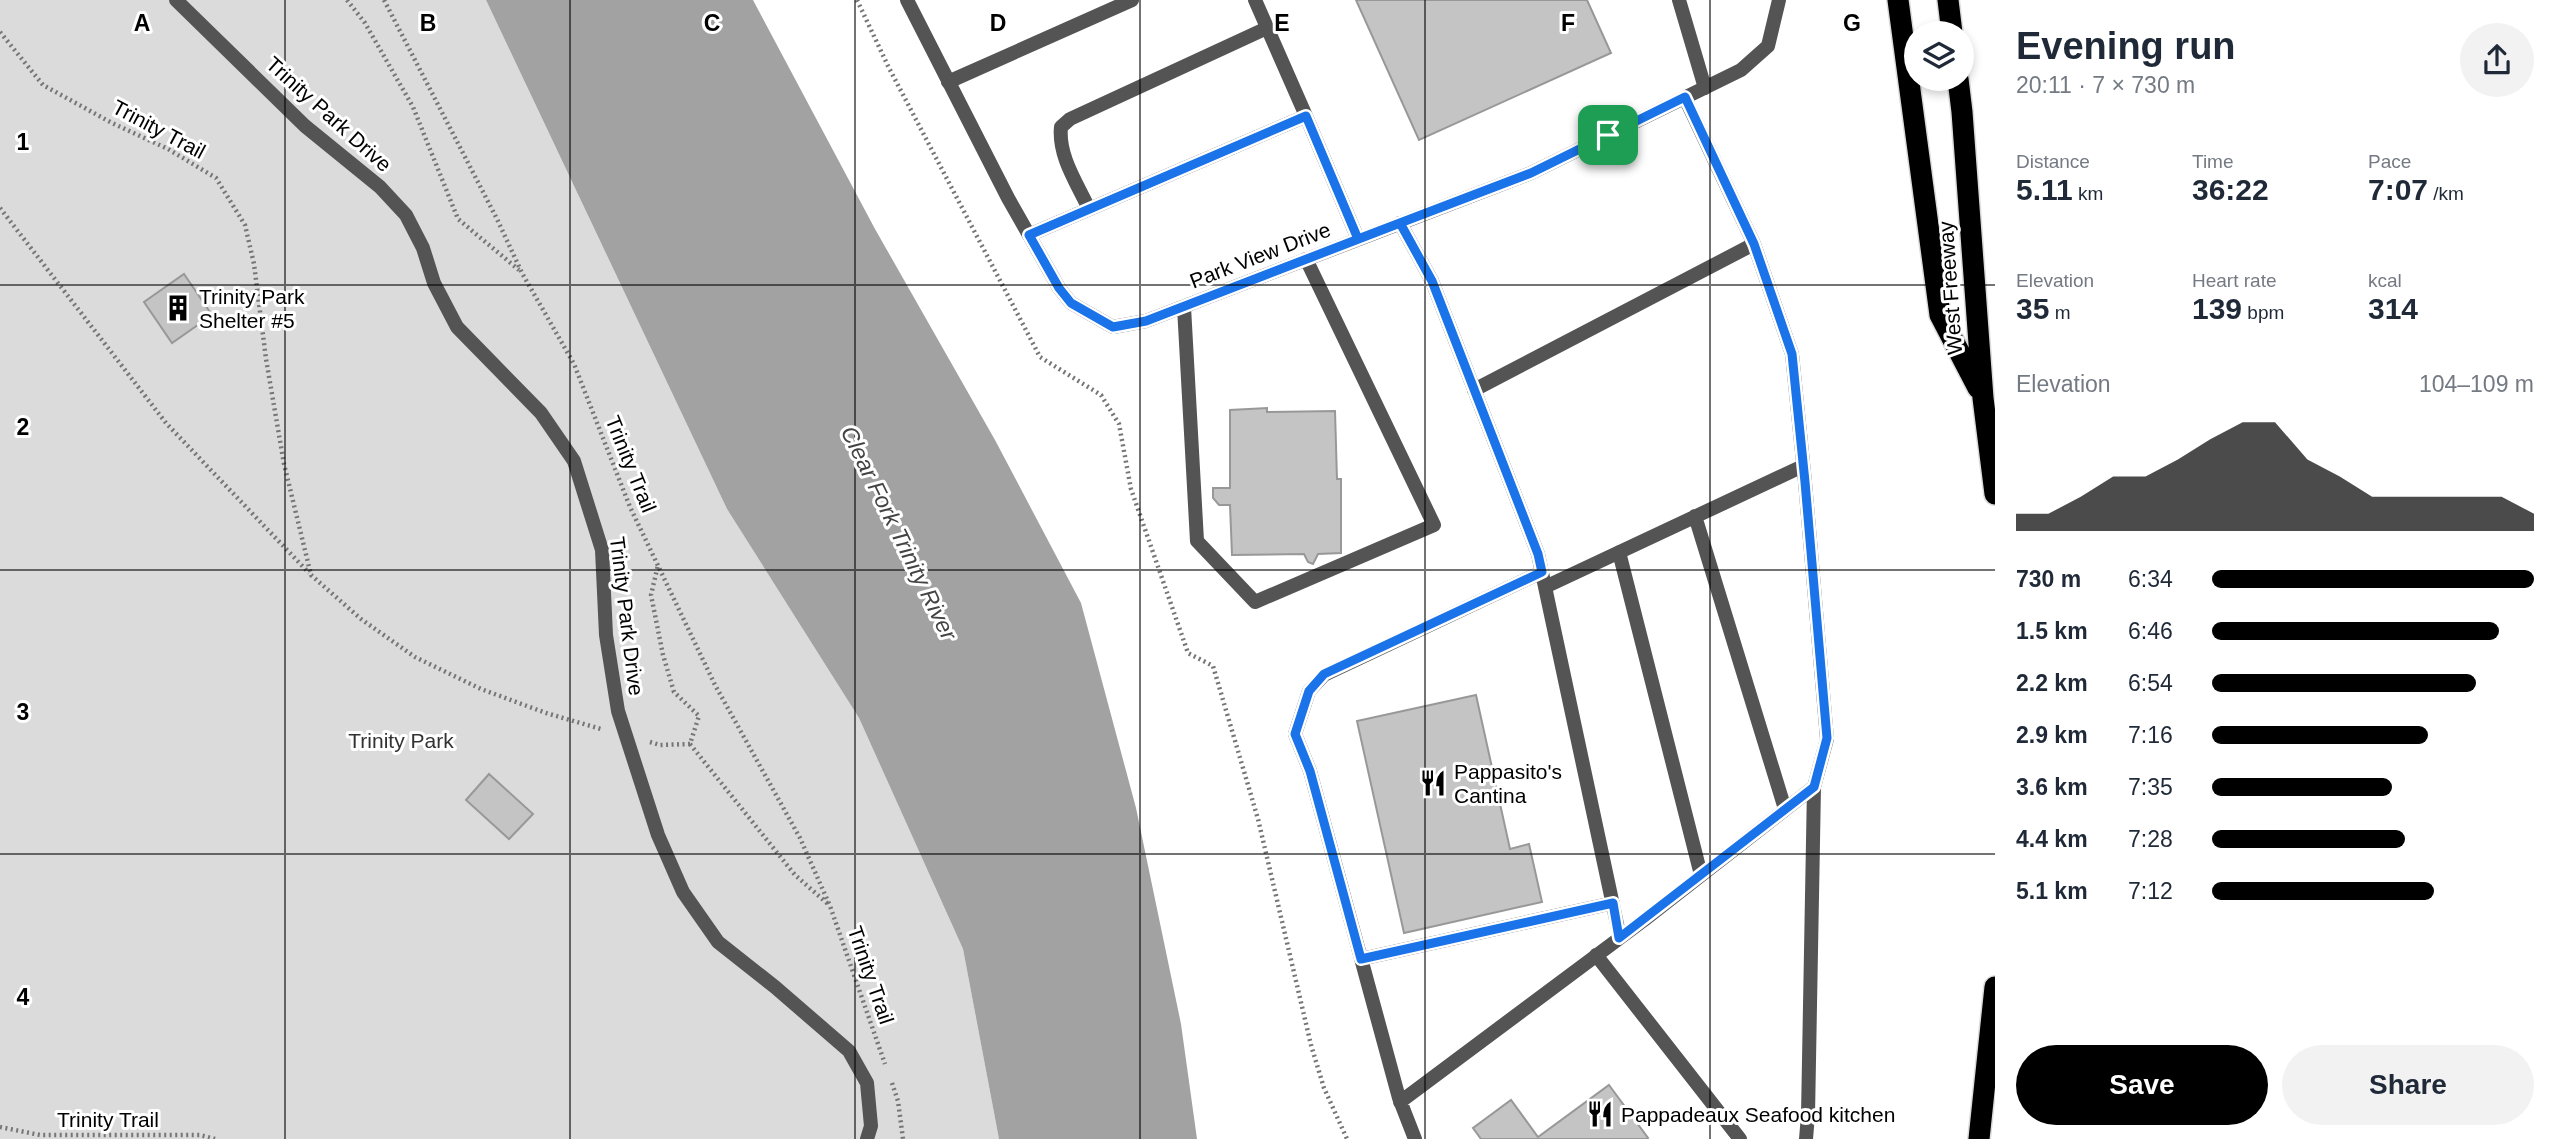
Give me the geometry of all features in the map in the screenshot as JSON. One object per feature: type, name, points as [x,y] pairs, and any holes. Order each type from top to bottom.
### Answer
[{"type":"highway","points":[[1898,0],[1940,315],[1983,398]]},
{"type":"highway","points":[[1948,0],[1951,21]]},
{"type":"highway","name":"West Freeway","points":[[1959,91],[1983,398],[1995,494]]},
{"type":"highway","points":[[1979,1139],[1995,986]]},
{"type":"street","name":"Trinity Park Drive","points":[[176,0],[305,126],[380,187],[406,215],[422,248],[434,283],[457,327],[541,413],[573,461],[602,550],[606,635],[618,710],[658,835],[683,892],[718,942],[796,1004],[849,1051],[867,1083],[871,1126],[867,1139]]},
{"type":"street","points":[[948,82],[1132,0]]},
{"type":"street","points":[[1255,0],[1358,239]]},
{"type":"street","points":[[1679,0],[1705,88]]},
{"type":"street","name":"Park View Drive","points":[[912,2],[948,82],[1059,288],[1071,303],[1113,327],[1146,321],[1531,173],[1705,88],[1741,70],[1768,46],[1779,0]]},
{"type":"street","points":[[1089,209],[1063,155],[1061,127],[1070,120],[1267,27]]},
{"type":"street","points":[[1685,97],[1754,244],[1792,354],[1827,738],[1814,787],[1809,1102],[1806,1139]]},
{"type":"street","points":[[1029,235],[1306,116]]},
{"type":"street","points":[[1400,223],[1432,281],[1538,554],[1619,938]]},
{"type":"street","points":[[1474,390],[1754,244]]},
{"type":"street","points":[[1184,307],[1197,541],[1255,602],[1434,525],[1306,259]]},
{"type":"street","points":[[1415,1139],[1400,1102],[1310,771],[1295,734],[1309,691],[1324,674],[1543,579],[1619,552],[1803,466]]},
{"type":"street","points":[[1695,516],[1785,809]]},
{"type":"street","points":[[1619,552],[1701,875]]},
{"type":"street","points":[[1400,1102],[1814,787]]},
{"type":"street","points":[[1361,959],[1613,903]]},
{"type":"street","points":[[1596,955],[1740,1139]]},
{"type":"path","points":[[347,0],[365,23],[413,107],[458,219],[522,273]]},
{"type":"path","name":"Trinity Trail","points":[[384,0],[522,273],[574,364],[630,507],[715,685],[800,838],[830,906],[898,1101],[903,1139]]},
{"type":"path","points":[[857,0],[888,66],[1040,357],[1101,395],[1119,424],[1131,489],[1188,653],[1213,666],[1258,819],[1311,1045],[1324,1088],[1347,1139]]},
{"type":"path","name":"Trinity Trail","points":[[0,32],[43,85],[112,123],[168,149],[216,178],[244,225],[254,264],[266,359],[284,464],[311,575]]},
{"type":"path","points":[[0,208],[166,423],[311,575],[360,619],[415,657],[481,689],[533,708],[660,745],[690,744]]},
{"type":"path","points":[[658,565],[651,595],[663,654],[674,692],[699,716],[690,744]]},
{"type":"path","points":[[690,744],[795,875],[830,906]]},
{"type":"path","name":"Trinity Trail","points":[[0,1127],[40,1135],[200,1135],[215,1139]]},
{"type":"green space","name":"Trinity Park","points":[[0,0],[486,0],[727,509],[859,718],[963,949],[999,1139],[0,1139]]},
{"type":"water","name":"Clear Fork Trinity River","points":[[486,0],[753,0],[875,229],[995,440],[1081,603],[1136,808],[1181,1024],[1197,1139],[999,1139],[963,949],[859,718],[727,509]]},
{"type":"building","points":[[1356,0],[1587,0],[1611,53],[1419,140]]},
{"type":"building","name":"Trinity Park Shelter #5","points":[[184,274],[212,315],[172,343],[144,302]]},
{"type":"building","points":[[1267,408],[1267,412],[1335,411],[1337,479],[1341,479],[1341,553],[1318,554],[1313,564],[1308,562],[1304,554],[1232,555],[1230,505],[1219,505],[1213,498],[1213,488],[1230,488],[1230,410]]},
{"type":"building","name":"Pappasito's Cantina","points":[[1476,695],[1510,849],[1529,844],[1542,902],[1404,933],[1357,721]]},
{"type":"building","points":[[489,774],[533,814],[509,839],[466,800]]},
{"type":"building","name":"Pappadeaux Seafood kitchen","points":[[1609,1085],[1648,1138],[1481,1139],[1473,1128],[1511,1100],[1538,1137]]},
{"type":"place","name":"Trinity Park Shelter #5","points":[[178,308]]},
{"type":"place","name":"Pappasito's Cantina","points":[[1433,783]]},
{"type":"place","name":"Pappadeaux Seafood kitchen","points":[[1600,1114]]},
{"type":"route","points":[[1685,97],[1754,244],[1792,354],[1827,738],[1814,787],[1619,938],[1613,903],[1361,959],[1310,771],[1295,734],[1309,691],[1324,674],[1542,572],[1538,554],[1432,281],[1400,223],[1146,321],[1113,327],[1071,303],[1059,288],[1029,235],[1306,116],[1358,239],[1531,173],[1608,135],[1685,97]]}]
